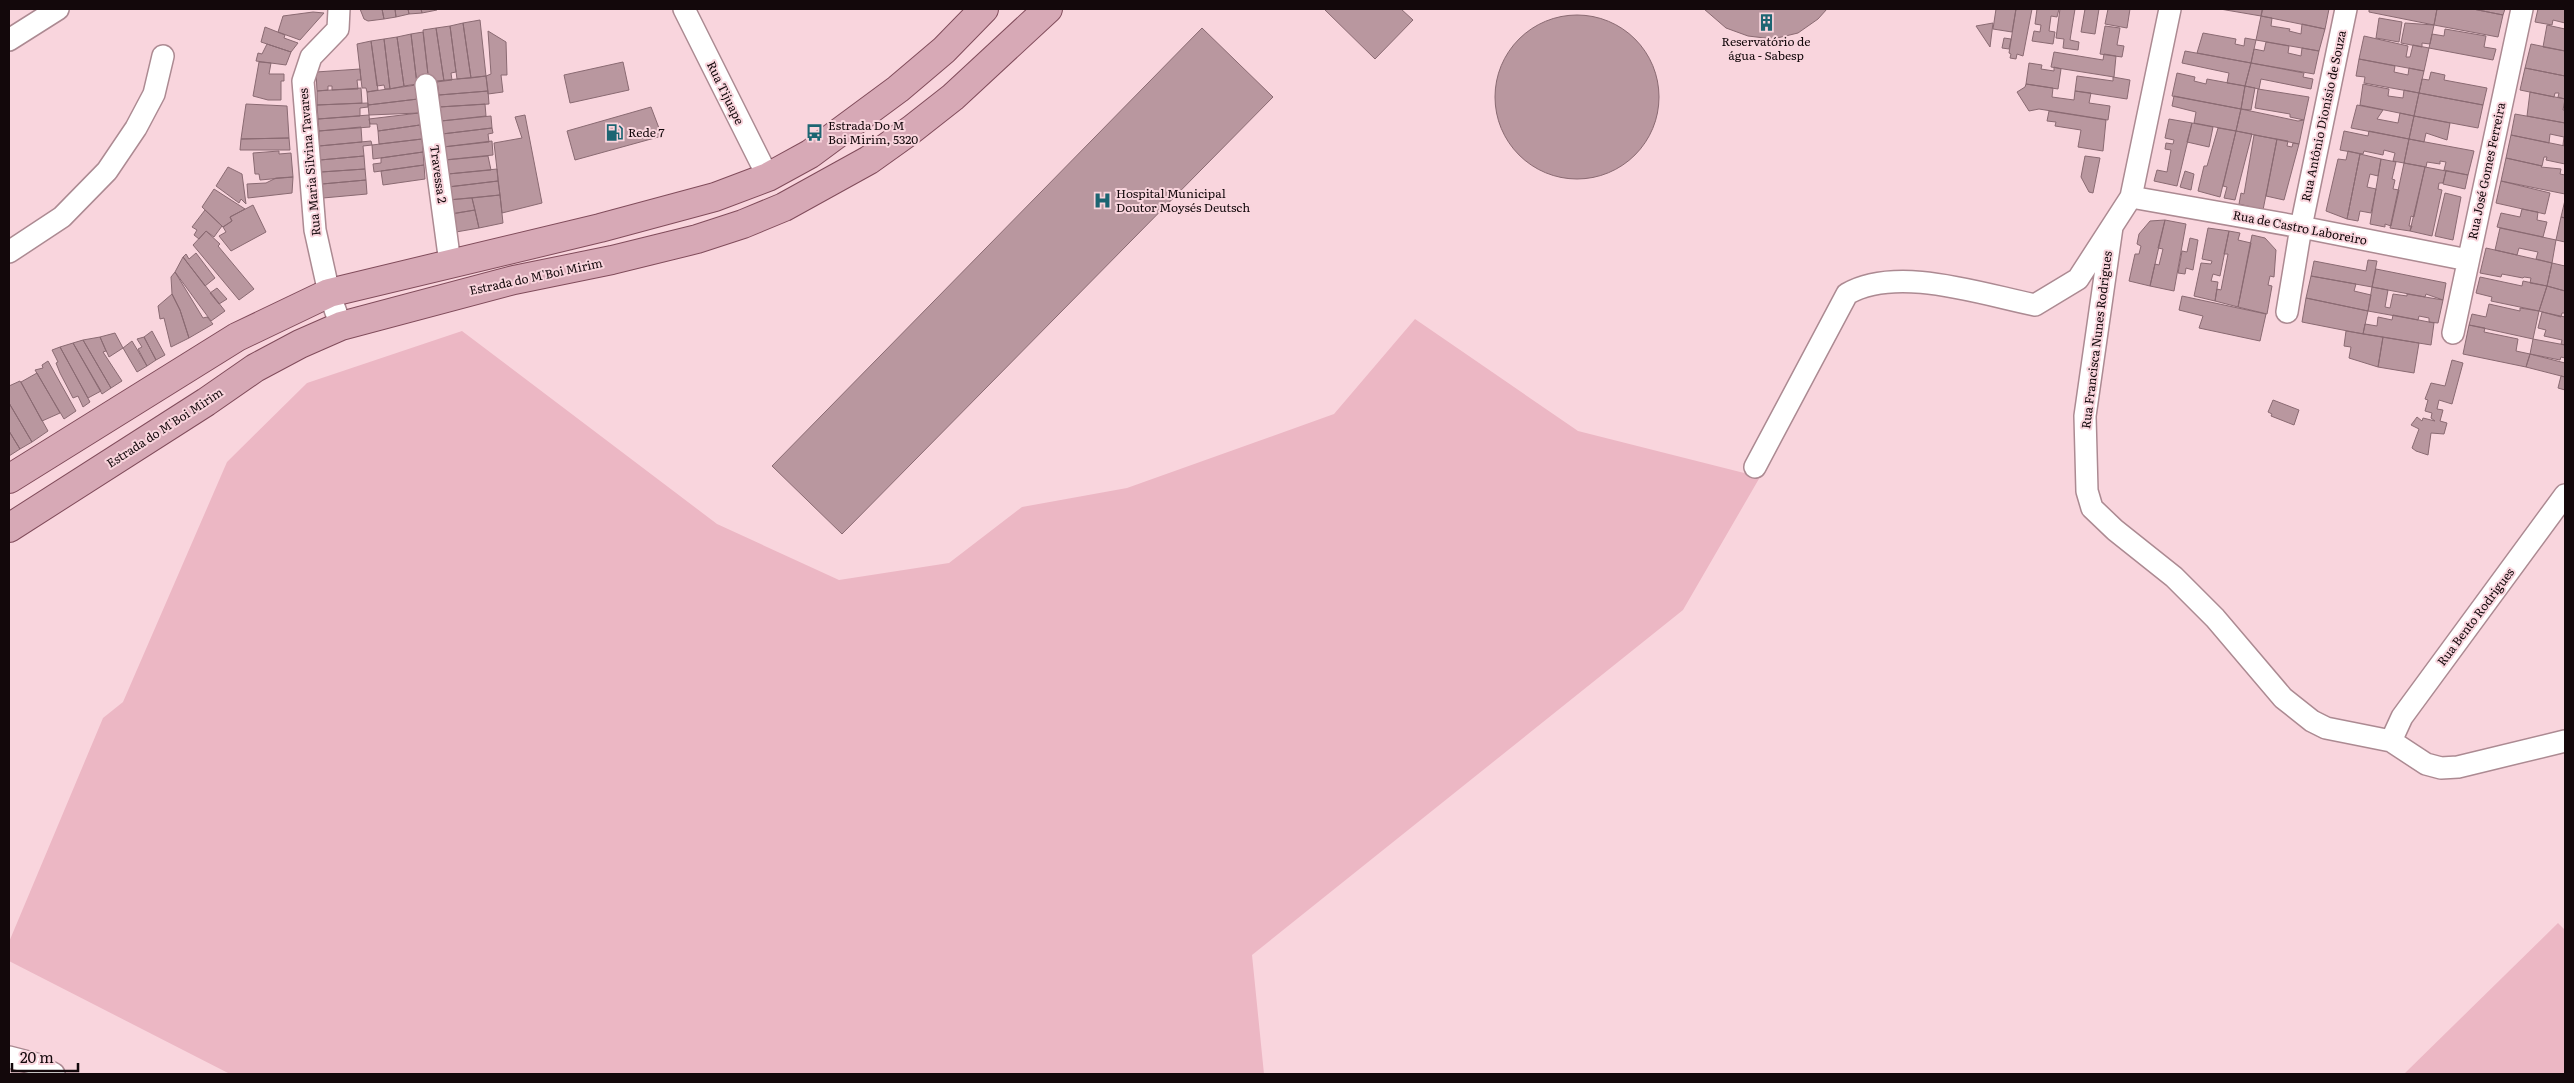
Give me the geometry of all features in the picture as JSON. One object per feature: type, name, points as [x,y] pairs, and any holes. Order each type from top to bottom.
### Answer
[{"type":"main road","points":[[9,479],[238,337],[329,293],[600,228],[705,200],[768,177],[810,154],[898,89],[944,50],[985,9],[996,23],[1014,40]]},
{"type":"main road","name":"Estrada do M'Boi Mirim","points":[[9,528],[206,402],[254,368],[300,344],[341,326],[485,287],[612,260],[697,239],[743,224],[784,207],[869,160],[953,97],[1048,9]]},
{"type":"street","points":[[9,40],[58,9]]},
{"type":"street","name":"Rua Maria Silvina Tavares","points":[[340,9],[338,29],[311,57],[303,81],[315,230],[329,293],[341,326]]},
{"type":"street","name":"Rua Tijuape","points":[[684,9],[768,177]]},
{"type":"street","points":[[1755,467],[1847,294],[1859,287],[1909,280],[2035,305],[2078,279],[2131,197],[2170,9]]},
{"type":"street","name":"Rua Antônio Dionísio de Souza","points":[[2287,312],[2301,227],[2346,9]]},
{"type":"street","name":"Rua José Gomes Ferreira","points":[[2454,333],[2522,9]]},
{"type":"street","points":[[9,252],[62,217],[107,171],[136,128],[154,94],[163,56]]},
{"type":"street","name":"Travessa 2","points":[[426,85],[450,263]]},
{"type":"street","name":"Rua de Castro Laboreiro","points":[[2131,197],[2301,227],[2468,260]]},
{"type":"street","name":"Rua Francisca Nunes Rodrigues","points":[[2112,227],[2085,416],[2086,482],[2092,508],[2115,530],[2174,577],[2215,618],[2283,698],[2312,721],[2326,728],[2391,741],[2426,764],[2441,768],[2458,767],[2565,742]]},
{"type":"street","name":"Rua Bento Rodrigues","points":[[2391,741],[2402,717],[2565,495]]},
{"type":"street","points":[[9,1057],[36,1064],[54,1074]]},
{"type":"shaded area","points":[[1415,319],[1578,431],[1760,477],[1683,610],[1252,955],[1264,1074],[230,1074],[9,961],[9,942],[103,718],[123,702],[227,462],[307,383],[462,331],[717,524],[839,580],[949,563],[1022,507],[1127,488],[1334,414]]},
{"type":"shaded area","points":[[2558,923],[2565,930],[2565,1074],[2404,1074]]},
{"type":"building","points":[[360,9],[382,9],[384,19],[368,21],[364,19]]},
{"type":"building","points":[[382,9],[395,9],[396,17],[384,19]]},
{"type":"building","points":[[395,9],[408,9],[409,14],[396,17]]},
{"type":"building","points":[[408,9],[421,9],[422,13],[409,14]]},
{"type":"building","points":[[421,9],[437,9],[437,10],[422,13]]},
{"type":"building","points":[[1324,9],[1401,9],[1413,20],[1375,59]]},
{"type":"building","name":"Reservatório de água - Sabesp","points":[[1704,9],[1827,9],[1818,19],[1798,33],[1773,39],[1748,36],[1726,28]]},
{"type":"building","points":[[1996,9],[2016,9],[2012,32],[1993,29]]},
{"type":"building","points":[[2016,9],[2032,9],[2023,56],[2017,54],[2016,59],[2010,58],[2011,54],[2009,53]]},
{"type":"building","points":[[2037,9],[2059,9],[2057,17],[2051,16],[2049,31],[2055,32],[2053,44],[2032,41],[2034,31],[2040,32],[2041,25],[2035,24]]},
{"type":"building","points":[[2060,9],[2075,9],[2070,40],[2079,42],[2078,50],[2063,48],[2064,39],[2056,38]]},
{"type":"building","points":[[2085,9],[2099,9],[2095,34],[2081,32]]},
{"type":"building","points":[[2108,9],[2130,9],[2127,28],[2105,24]]},
{"type":"building","points":[[2220,9],[2262,9],[2261,16]]},
{"type":"building","points":[[2263,9],[2329,9],[2325,29],[2261,16]]},
{"type":"building","points":[[2369,9],[2437,9],[2434,25],[2369,12]]},
{"type":"building","points":[[2437,9],[2473,9],[2503,15],[2498,37],[2434,25]]},
{"type":"building","points":[[2473,9],[2505,9],[2503,15]]},
{"type":"building","points":[[2538,9],[2565,9],[2565,23],[2553,20],[2552,25],[2535,22]]},
{"type":"building","points":[[313,12],[324,13],[300,40],[278,32],[283,16]]},
{"type":"building","points":[[1585,15],[1601,18],[1616,24],[1641,45],[1650,58],[1656,73],[1659,97],[1658,113],[1650,136],[1629,161],[1616,170],[1601,176],[1569,179],[1553,176],[1531,166],[1508,143],[1496,113],[1495,89],[1498,73],[1508,51],[1531,28],[1561,16]]},
{"type":"building","points":[[2261,16],[2272,18],[2271,26],[2290,29],[2289,31],[2301,34],[2302,24],[2325,29],[2319,51],[2256,40]]},
{"type":"building","points":[[2379,18],[2402,22],[2399,42],[2376,38]]},
{"type":"building","points":[[480,20],[486,76],[471,78],[463,23]]},
{"type":"building","points":[[463,23],[471,78],[457,79],[450,26]]},
{"type":"building","points":[[1993,23],[1990,47],[1976,26]]},
{"type":"building","points":[[2405,23],[2434,25],[2430,44],[2422,43],[2422,47],[2401,43]]},
{"type":"building","points":[[2547,25],[2565,29],[2565,51],[2543,47]]},
{"type":"building","points":[[450,26],[456,72],[451,73],[452,80],[444,81],[436,28]]},
{"type":"building","points":[[2105,26],[2120,28],[2117,45],[2124,46],[2122,57],[2100,54]]},
{"type":"building","points":[[265,27],[285,35],[284,38],[298,43],[291,52],[261,42]]},
{"type":"building","points":[[436,28],[444,81],[429,83],[423,30]]},
{"type":"building","name":"Hospital Municipal Doutor Moysés Deutsch","points":[[1202,28],[1273,97],[842,534],[772,466]]},
{"type":"building","points":[[2445,29],[2486,36],[2484,47],[2496,49],[2493,60],[2429,48],[2432,34],[2444,36]]},
{"type":"building","points":[[488,31],[506,42],[507,75],[501,75],[503,92],[488,94],[486,76],[491,74]]},
{"type":"building","points":[[423,32],[429,83],[417,84],[411,34]]},
{"type":"building","points":[[2203,33],[2236,39],[2235,44],[2244,46],[2245,38],[2256,40],[2251,63],[2197,53]]},
{"type":"building","points":[[411,34],[417,84],[404,86],[397,37]]},
{"type":"building","points":[[2364,36],[2408,46],[2406,57],[2410,57],[2413,45],[2429,48],[2424,71],[2359,59]]},
{"type":"building","points":[[397,37],[404,86],[390,89],[384,39]]},
{"type":"building","points":[[2004,38],[2011,39],[2009,49],[2002,48]]},
{"type":"building","points":[[384,39],[390,89],[385,89],[384,85],[377,86],[371,41]]},
{"type":"building","points":[[371,41],[378,90],[367,92],[366,88],[362,88],[357,44]]},
{"type":"building","points":[[2266,42],[2289,46],[2288,53],[2301,56],[2302,48],[2319,51],[2314,74],[2251,63],[2254,49],[2264,51]]},
{"type":"building","points":[[267,44],[291,52],[286,65],[256,61],[258,53],[262,54]]},
{"type":"building","points":[[2531,44],[2565,51],[2565,76],[2525,68]]},
{"type":"building","points":[[2185,51],[2251,63],[2245,86],[2227,83],[2229,73],[2182,63]]},
{"type":"building","points":[[2054,52],[2103,60],[2104,54],[2116,56],[2114,77],[2051,67]]},
{"type":"building","points":[[2359,59],[2395,66],[2394,72],[2408,75],[2409,68],[2424,71],[2419,93],[2364,83],[2365,77],[2356,76]]},
{"type":"building","points":[[259,62],[271,63],[269,74],[284,74],[284,81],[281,81],[281,100],[268,100],[253,96]]},
{"type":"building","points":[[623,62],[629,90],[570,103],[564,75]]},
{"type":"building","points":[[2029,63],[2042,65],[2041,69],[2054,71],[2054,67],[2061,69],[2058,89],[2026,84]]},
{"type":"building","points":[[2251,63],[2304,73],[2303,77],[2313,79],[2311,89],[2261,79],[2259,89],[2245,86]]},
{"type":"building","points":[[2525,68],[2565,76],[2565,99],[2558,97],[2559,93],[2555,93],[2554,97],[2520,90]]},
{"type":"building","points":[[360,69],[361,80],[357,80],[358,89],[332,90],[332,86],[328,86],[328,90],[317,91],[316,72]]},
{"type":"building","points":[[2431,72],[2445,75],[2444,80],[2487,88],[2483,105],[2419,93],[2422,79],[2429,80]]},
{"type":"building","points":[[2177,73],[2195,77],[2194,81],[2206,84],[2207,79],[2245,86],[2241,109],[2172,96]]},
{"type":"building","points":[[486,76],[488,91],[439,95],[437,81]]},
{"type":"building","points":[[2077,76],[2113,81],[2113,77],[2130,80],[2127,99],[2075,91]]},
{"type":"building","points":[[2026,84],[2053,88],[2052,97],[2074,100],[2075,91],[2091,93],[2089,103],[2110,106],[2108,120],[2039,109],[2029,111],[2017,92],[2025,87]]},
{"type":"building","points":[[2363,84],[2389,89],[2388,96],[2403,98],[2404,90],[2419,93],[2414,116],[2360,105]]},
{"type":"building","points":[[416,85],[418,99],[368,105],[367,92]]},
{"type":"building","points":[[2245,86],[2255,88],[2251,110],[2241,109]]},
{"type":"building","points":[[361,88],[362,103],[317,105],[317,91]]},
{"type":"building","points":[[2258,89],[2309,97],[2304,120],[2290,117],[2290,114],[2255,108]]},
{"type":"building","points":[[488,91],[489,104],[439,107],[439,95]]},
{"type":"building","points":[[2530,92],[2565,99],[2563,110],[2565,110],[2565,123],[2527,116]]},
{"type":"building","points":[[2419,93],[2483,105],[2478,128],[2414,116]]},
{"type":"building","points":[[2174,96],[2241,109],[2236,131],[2194,123],[2196,112],[2172,106]]},
{"type":"building","points":[[418,99],[419,113],[369,115],[368,105]]},
{"type":"building","points":[[368,103],[368,107],[360,108],[360,116],[318,119],[317,105]]},
{"type":"building","points":[[246,104],[287,106],[289,138],[241,139]]},
{"type":"building","points":[[485,104],[486,116],[441,121],[439,107]]},
{"type":"building","points":[[2357,105],[2383,110],[2377,119],[2398,123],[2400,113],[2414,116],[2409,139],[2351,128]]},
{"type":"building","name":"Rede 7","points":[[651,107],[662,136],[575,160],[567,131]]},
{"type":"building","points":[[2241,109],[2298,121],[2304,120],[2299,144],[2236,131]]},
{"type":"building","points":[[2049,111],[2106,120],[2103,151],[2078,147],[2081,130],[2055,126],[2056,122],[2047,121]]},
{"type":"building","points":[[419,113],[420,125],[378,131],[377,124],[370,124],[369,119]]},
{"type":"building","points":[[2515,114],[2565,123],[2565,146],[2563,145],[2564,137],[2550,134],[2549,143],[2511,135]]},
{"type":"building","points":[[369,115],[370,127],[319,131],[318,119]]},
{"type":"building","points":[[525,115],[542,203],[502,213],[494,143],[522,138],[515,117]]},
{"type":"building","points":[[491,116],[492,128],[442,134],[441,121]]},
{"type":"building","points":[[2414,116],[2450,123],[2447,140],[2426,133],[2424,142],[2409,139]]},
{"type":"building","points":[[2169,119],[2192,123],[2177,186],[2154,181],[2157,170],[2167,172],[2171,150],[2165,149],[2166,143],[2173,144],[2174,140],[2165,138]]},
{"type":"building","points":[[2192,123],[2213,127],[2209,147],[2187,142]]},
{"type":"building","points":[[420,125],[422,139],[379,144],[378,131]]},
{"type":"building","points":[[361,127],[362,142],[319,146],[319,131]]},
{"type":"building","points":[[492,128],[493,133],[488,134],[489,142],[443,147],[442,134]]},
{"type":"building","points":[[2218,128],[2236,131],[2220,197],[2198,191],[2204,166],[2207,166]]},
{"type":"building","points":[[2236,131],[2252,134],[2235,200],[2224,198],[2227,187],[2223,186]]},
{"type":"building","points":[[2344,131],[2368,136],[2369,131],[2409,139],[2404,163],[2393,161],[2395,153],[2384,150],[2383,155],[2364,151],[2363,154],[2340,150]]},
{"type":"building","points":[[2254,135],[2277,139],[2263,210],[2239,204],[2241,193],[2244,194]]},
{"type":"building","points":[[2511,135],[2565,146],[2565,164],[2546,160],[2547,157],[2544,157],[2542,166],[2506,158]]},
{"type":"building","points":[[289,138],[290,150],[240,150],[241,139]]},
{"type":"building","points":[[422,139],[423,152],[373,159],[372,145]]},
{"type":"building","points":[[2277,139],[2288,141],[2287,146],[2292,147],[2293,143],[2299,144],[2284,200],[2266,196]]},
{"type":"building","points":[[2409,139],[2474,151],[2468,175],[2444,170],[2446,162],[2440,161],[2440,164],[2427,162],[2426,167],[2404,163]]},
{"type":"building","points":[[371,141],[372,145],[363,146],[364,156],[320,160],[319,146]]},
{"type":"building","points":[[492,141],[493,155],[444,160],[443,147]]},
{"type":"building","points":[[279,151],[279,154],[291,153],[293,177],[260,180],[259,174],[255,174],[253,153]]},
{"type":"building","points":[[2348,151],[2360,154],[2347,219],[2326,211],[2338,159],[2346,160]]},
{"type":"building","points":[[423,152],[424,165],[374,172],[373,164],[381,163],[381,158]]},
{"type":"building","points":[[2360,154],[2381,159],[2378,176],[2370,174],[2367,187],[2376,189],[2371,213],[2360,211],[2358,221],[2347,219]]},
{"type":"building","points":[[364,156],[365,169],[321,172],[320,160]]},
{"type":"building","points":[[488,156],[491,170],[448,174],[446,160]]},
{"type":"building","points":[[2085,156],[2100,158],[2093,193],[2089,192],[2081,177]]},
{"type":"building","points":[[2506,158],[2541,167],[2561,169],[2560,174],[2565,175],[2565,194],[2501,181]]},
{"type":"building","points":[[2381,159],[2396,162],[2392,179],[2395,180],[2393,189],[2399,190],[2391,226],[2385,224],[2385,227],[2370,224]]},
{"type":"building","points":[[2404,163],[2425,167],[2414,217],[2411,216],[2409,226],[2412,226],[2410,231],[2390,228]]},
{"type":"building","points":[[424,165],[425,179],[383,185],[381,171]]},
{"type":"building","points":[[228,167],[242,174],[246,204],[241,199],[239,203],[216,186]]},
{"type":"building","points":[[2425,167],[2446,171],[2443,183],[2439,183],[2438,189],[2442,190],[2432,236],[2410,231]]},
{"type":"building","points":[[365,169],[366,180],[322,184],[321,172]]},
{"type":"building","points":[[497,169],[498,181],[449,187],[448,174]]},
{"type":"building","points":[[2185,171],[2194,174],[2191,190],[2180,187]]},
{"type":"building","points":[[2446,171],[2468,175],[2465,189],[2443,184]]},
{"type":"building","points":[[293,177],[292,193],[248,198],[247,184],[266,183],[276,178]]},
{"type":"building","points":[[366,180],[367,194],[323,198],[322,184]]},
{"type":"building","points":[[498,181],[500,195],[448,200],[447,187]]},
{"type":"building","points":[[2501,181],[2550,193],[2545,214],[2496,203]]},
{"type":"building","points":[[214,189],[245,209],[230,217],[232,221],[223,227],[202,207]]},
{"type":"building","points":[[2445,193],[2461,197],[2453,240],[2435,236]]},
{"type":"building","points":[[500,195],[503,223],[479,228],[472,198]]},
{"type":"building","points":[[472,198],[475,210],[450,214],[448,200]]},
{"type":"building","points":[[2565,200],[2565,218],[2561,217]]},
{"type":"building","points":[[253,205],[266,232],[231,251],[219,236],[226,232],[223,227],[232,221],[230,217]]},
{"type":"building","points":[[2522,209],[2538,212],[2537,220],[2547,222],[2543,237],[2497,227],[2501,213],[2520,217]]},
{"type":"building","points":[[205,210],[222,226],[214,237],[206,231],[199,239],[194,235],[197,230],[192,227]]},
{"type":"building","points":[[475,210],[479,228],[456,232],[452,214]]},
{"type":"building","points":[[2561,217],[2565,218],[2565,242],[2556,240]]},
{"type":"building","points":[[2165,220],[2186,224],[2174,291],[2150,286],[2155,264],[2159,265],[2163,249],[2158,248]]},
{"type":"building","points":[[2165,220],[2150,286],[2129,281],[2135,254],[2139,254],[2141,246],[2137,244],[2139,234],[2150,221]]},
{"type":"building","points":[[2208,228],[2229,231],[2220,276],[2213,274],[2211,281],[2218,282],[2215,301],[2194,296],[2201,263],[2211,264],[2212,261],[2202,259]]},
{"type":"building","points":[[2500,228],[2556,240],[2552,263],[2536,259],[2538,252],[2519,248],[2517,255],[2495,250]]},
{"type":"building","points":[[206,231],[220,244],[218,246],[254,289],[239,300],[193,245]]},
{"type":"building","points":[[2229,231],[2240,233],[2238,240],[2251,243],[2238,307],[2215,301],[2217,289],[2221,290],[2228,254],[2224,254]]},
{"type":"building","points":[[2252,235],[2265,238],[2276,250],[2274,277],[2270,276],[2268,285],[2272,286],[2267,314],[2238,307]]},
{"type":"building","points":[[2190,238],[2198,240],[2193,270],[2186,268],[2185,274],[2178,273],[2182,251],[2187,252]]},
{"type":"building","points":[[2486,248],[2552,263],[2547,286],[2530,283],[2531,278],[2502,274],[2501,277],[2480,273]]},
{"type":"building","points":[[196,253],[215,278],[205,286],[183,257],[186,254],[189,259]]},
{"type":"building","points":[[183,257],[225,311],[211,321],[175,272]]},
{"type":"building","points":[[2368,260],[2377,261],[2372,287],[2311,276],[2314,261],[2366,271]]},
{"type":"building","points":[[2552,263],[2565,266],[2565,291],[2547,286]]},
{"type":"building","points":[[2376,269],[2446,283],[2443,300],[2426,294],[2425,297],[2372,287]]},
{"type":"building","points":[[175,272],[203,318],[207,317],[213,324],[189,338],[180,310],[172,294],[171,277]]},
{"type":"building","points":[[2311,276],[2356,284],[2354,291],[2371,295],[2368,311],[2306,298]]},
{"type":"building","points":[[2480,277],[2522,286],[2523,281],[2547,286],[2539,311],[2491,301],[2492,297],[2476,293]]},
{"type":"building","points":[[2547,286],[2565,291],[2565,313],[2562,313],[2561,317],[2539,311]]},
{"type":"building","points":[[2372,287],[2388,290],[2385,307],[2390,308],[2393,294],[2407,296],[2407,294],[2443,300],[2438,323],[2429,322],[2429,318],[2419,316],[2418,320],[2368,311]]},
{"type":"building","points":[[217,288],[227,299],[219,304],[210,293]]},
{"type":"building","points":[[172,294],[180,310],[189,338],[171,347],[164,318],[160,319],[158,306]]},
{"type":"building","points":[[2182,296],[2266,314],[2260,341],[2199,328],[2203,316],[2179,310]]},
{"type":"building","points":[[2306,298],[2368,311],[2363,334],[2302,322]]},
{"type":"building","points":[[2489,304],[2520,311],[2520,308],[2539,311],[2533,339],[2469,325],[2472,314],[2486,317]]},
{"type":"building","points":[[2542,312],[2565,317],[2565,345],[2561,344],[2562,340],[2544,336],[2546,330],[2538,328]]},
{"type":"building","points":[[2393,315],[2434,323],[2431,345],[2363,334],[2365,324],[2377,326],[2378,317],[2392,320]]},
{"type":"building","points":[[2469,325],[2485,328],[2484,332],[2518,339],[2516,351],[2530,354],[2526,367],[2463,354]]},
{"type":"building","points":[[152,331],[165,355],[156,360],[144,337]]},
{"type":"building","points":[[2346,331],[2383,337],[2378,367],[2349,358],[2351,347],[2344,346]]},
{"type":"building","points":[[115,333],[123,348],[109,357],[100,337]]},
{"type":"building","points":[[100,337],[106,351],[103,352],[122,381],[111,388],[83,340]]},
{"type":"building","points":[[144,337],[156,360],[147,366],[138,349],[142,347],[137,339]]},
{"type":"building","points":[[2383,337],[2419,343],[2414,373],[2378,367]]},
{"type":"building","points":[[2533,339],[2565,345],[2565,358],[2561,357],[2560,360],[2530,354]]},
{"type":"building","points":[[83,340],[111,388],[102,394],[73,343]]},
{"type":"building","points":[[132,341],[147,366],[137,372],[123,348]]},
{"type":"building","points":[[73,343],[101,391],[88,398],[60,347]]},
{"type":"building","points":[[60,347],[90,402],[83,407],[78,396],[73,398],[56,363],[58,362],[52,350]]},
{"type":"building","points":[[2530,354],[2565,363],[2565,377],[2526,367]]},
{"type":"building","points":[[2452,360],[2463,363],[2452,404],[2439,400],[2437,409],[2443,410],[2440,421],[2447,423],[2444,434],[2431,433],[2428,455],[2412,448],[2419,429],[2411,425],[2417,417],[2422,421],[2423,418],[2435,421],[2431,418],[2432,413],[2425,411],[2428,400],[2425,399],[2431,383],[2445,386]]},
{"type":"building","points":[[48,361],[76,411],[64,419],[35,370],[43,368],[42,365]]},
{"type":"building","points":[[37,373],[60,413],[42,421],[21,382]]},
{"type":"building","points":[[2561,376],[2565,377],[2565,390],[2558,388]]},
{"type":"building","points":[[20,381],[48,431],[32,442],[9,403],[9,386]]},
{"type":"building","points":[[2273,400],[2299,410],[2294,425],[2271,416],[2272,414],[2268,412]]},
{"type":"building","points":[[9,403],[32,442],[20,449],[9,431]]},
{"type":"building","points":[[9,431],[20,449],[9,456]]},
{"type":"place","name":"Reservatório de água - Sabesp","points":[[1766,23]]},
{"type":"place","name":"Rede 7","points":[[614,133]]},
{"type":"place","name":"Estrada Do M Boi Mirim, 5320","points":[[814,133]]},
{"type":"place","name":"Hospital Municipal Doutor Moysés Deutsch","points":[[1102,201]]}]
